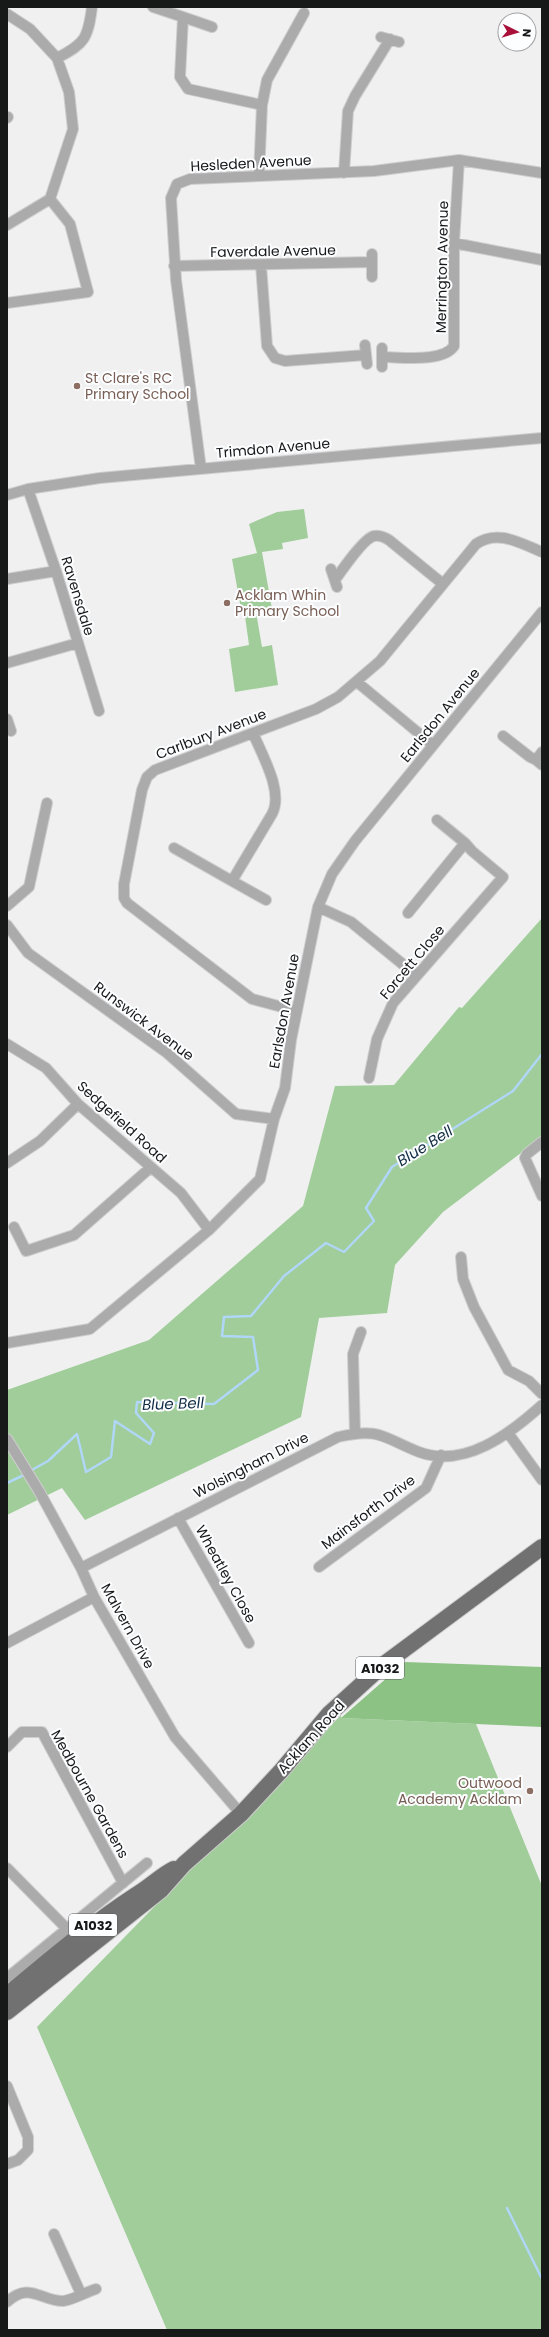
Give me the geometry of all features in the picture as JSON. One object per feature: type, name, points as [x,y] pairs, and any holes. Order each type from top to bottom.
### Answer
[{"type":"main road","name":"Acklam Road","points":[[7,2012],[161,1890],[184,1864],[241,1814],[281,1771],[329,1714],[383,1665],[542,1547]]},
{"type":"main road","name":"Acklam Road","points":[[7,1995],[72,1934],[138,1894],[160,1876],[184,1864]]},
{"type":"street","points":[[57,58],[75,49],[85,39],[90,26],[92,7]]},
{"type":"street","points":[[153,7],[212,27]]},
{"type":"street","points":[[259,176],[264,90],[271,70],[304,13]]},
{"type":"street","points":[[7,14],[30,29],[57,58],[69,92],[72,129],[50,199],[7,225]]},
{"type":"street","points":[[183,17],[180,71],[185,85],[194,91],[262,105]]},
{"type":"street","points":[[344,173],[348,111],[354,96],[390,39]]},
{"type":"street","name":"Hesleden Avenue","points":[[201,469],[174,266],[171,198],[176,184],[190,179],[344,173],[396,169],[459,160],[542,173]]},
{"type":"street","name":"Merrington Avenue","points":[[382,357],[437,357],[452,349],[455,335],[454,243],[459,160]]},
{"type":"street","points":[[7,303],[88,292],[70,224],[50,199]]},
{"type":"street","points":[[454,243],[542,260]]},
{"type":"street","name":"Faverdale Avenue","points":[[174,266],[261,266],[372,258],[372,277]]},
{"type":"street","points":[[261,266],[267,346],[275,358],[286,361],[366,355]]},
{"type":"street","name":"Trimdon Avenue","points":[[7,495],[28,489],[100,478],[542,438]]},
{"type":"street","name":"Ravensdale","points":[[28,489],[56,570],[99,711]]},
{"type":"street","points":[[331,569],[336,583],[366,541],[374,536],[379,536],[389,540],[443,584]]},
{"type":"street","name":"Carlbury Avenue","points":[[297,1011],[252,999],[130,908],[124,898],[124,884],[138,812],[147,777],[155,770],[316,709],[338,697],[357,682],[380,660],[476,544],[489,537],[505,537],[542,552]]},
{"type":"street","points":[[7,579],[56,570]]},
{"type":"street","name":"Earlsdon Avenue","points":[[7,1343],[90,1329],[209,1230],[260,1179],[274,1119],[285,1088],[297,1011],[318,907],[332,874],[342,859],[433,745],[542,612]]},
{"type":"street","points":[[7,663],[78,643]]},
{"type":"street","points":[[357,682],[433,745]]},
{"type":"street","points":[[7,719],[11,731]]},
{"type":"street","points":[[232,881],[272,814],[277,802],[274,786],[253,733]]},
{"type":"street","points":[[503,736],[530,757],[540,759]]},
{"type":"street","points":[[7,906],[28,887],[47,803]]},
{"type":"street","points":[[407,913],[465,843],[437,820]]},
{"type":"street","name":"Forcett Close","points":[[369,1078],[380,1028],[393,1003],[503,877],[465,843]]},
{"type":"street","points":[[174,848],[187,850],[232,881],[266,900]]},
{"type":"street","points":[[318,907],[351,922],[416,975]]},
{"type":"street","name":"Runswick Avenue","points":[[7,925],[28,953],[167,1052],[236,1114],[274,1119]]},
{"type":"street","name":"Sedgefield Road","points":[[7,1044],[46,1068],[78,1104],[150,1168],[181,1193],[209,1230]]},
{"type":"street","points":[[7,1163],[40,1141],[78,1104]]},
{"type":"street","points":[[542,1142],[526,1154],[525,1158],[542,1196]]},
{"type":"street","points":[[14,1227],[26,1251],[74,1235],[150,1168]]},
{"type":"street","points":[[461,1257],[463,1279],[474,1307],[508,1370],[529,1381],[542,1394]]},
{"type":"street","points":[[355,1433],[353,1354],[361,1332]]},
{"type":"street","name":"Wolsingham Drive","points":[[82,1568],[338,1437],[368,1432],[387,1436],[421,1452],[441,1455],[472,1452],[508,1433],[542,1405]]},
{"type":"street","points":[[508,1433],[542,1480]]},
{"type":"street","name":"Malvern Drive","points":[[7,1439],[39,1491],[82,1568],[94,1597],[175,1737],[241,1814]]},
{"type":"street","name":"Mainsforth Drive","points":[[319,1567],[426,1488],[441,1455]]},
{"type":"street","name":"Wheatley Close","points":[[178,1518],[249,1644]]},
{"type":"street","points":[[8,1641],[94,1597]]},
{"type":"street","name":"Medbourne Gardens","points":[[7,1747],[22,1732],[42,1732],[123,1883]]},
{"type":"street","points":[[7,1978],[72,1934],[123,1883],[147,1863]]},
{"type":"street","points":[[9,1872],[72,1934]]},
{"type":"street","points":[[7,2086],[28,2137],[28,2150],[18,2160],[7,2164]]},
{"type":"street","points":[[54,2234],[81,2294]]},
{"type":"street","points":[[7,2302],[28,2292],[38,2293],[61,2300],[96,2289]]},
{"type":"green space","points":[[304,509],[308,538],[282,543],[283,549],[262,552],[272,609],[256,612],[262,647],[272,645],[278,685],[235,692],[229,649],[249,645],[244,609],[241,609],[232,559],[257,553],[249,524],[277,512]]},
{"type":"green space","points":[[542,918],[542,1137],[443,1212],[395,1265],[387,1313],[319,1318],[301,1417],[85,1520],[62,1488],[7,1515],[7,1390],[149,1340],[303,1206],[335,1086],[394,1085],[459,1007],[462,1008]]},
{"type":"green space","points":[[405,1662],[542,1667],[542,1727],[341,1718]]},
{"type":"green space","points":[[341,1715],[341,1718],[476,1724],[542,1886],[542,2330],[167,2330],[37,2027]]},
{"type":"waterway","name":"Blue Bell","points":[[30,1471],[48,1461],[77,1434],[86,1472],[111,1457],[115,1421],[150,1444],[154,1433],[136,1413],[137,1402],[214,1404],[258,1370],[253,1337],[222,1336],[224,1317],[251,1316],[284,1276],[326,1243],[344,1252],[374,1221],[366,1208],[392,1167],[513,1091],[542,1054]]},
{"type":"waterway","name":"Blue Bell","points":[[7,1483],[26,1474]]},
{"type":"waterway","points":[[507,2208],[542,2279]]},
{"type":"place","name":"St Clare's RC Primary School","points":[[77,386]]},
{"type":"place","name":"Acklam Whin Primary School","points":[[227,603]]},
{"type":"place","name":"Outwood Academy Acklam","points":[[530,1791]]}]
